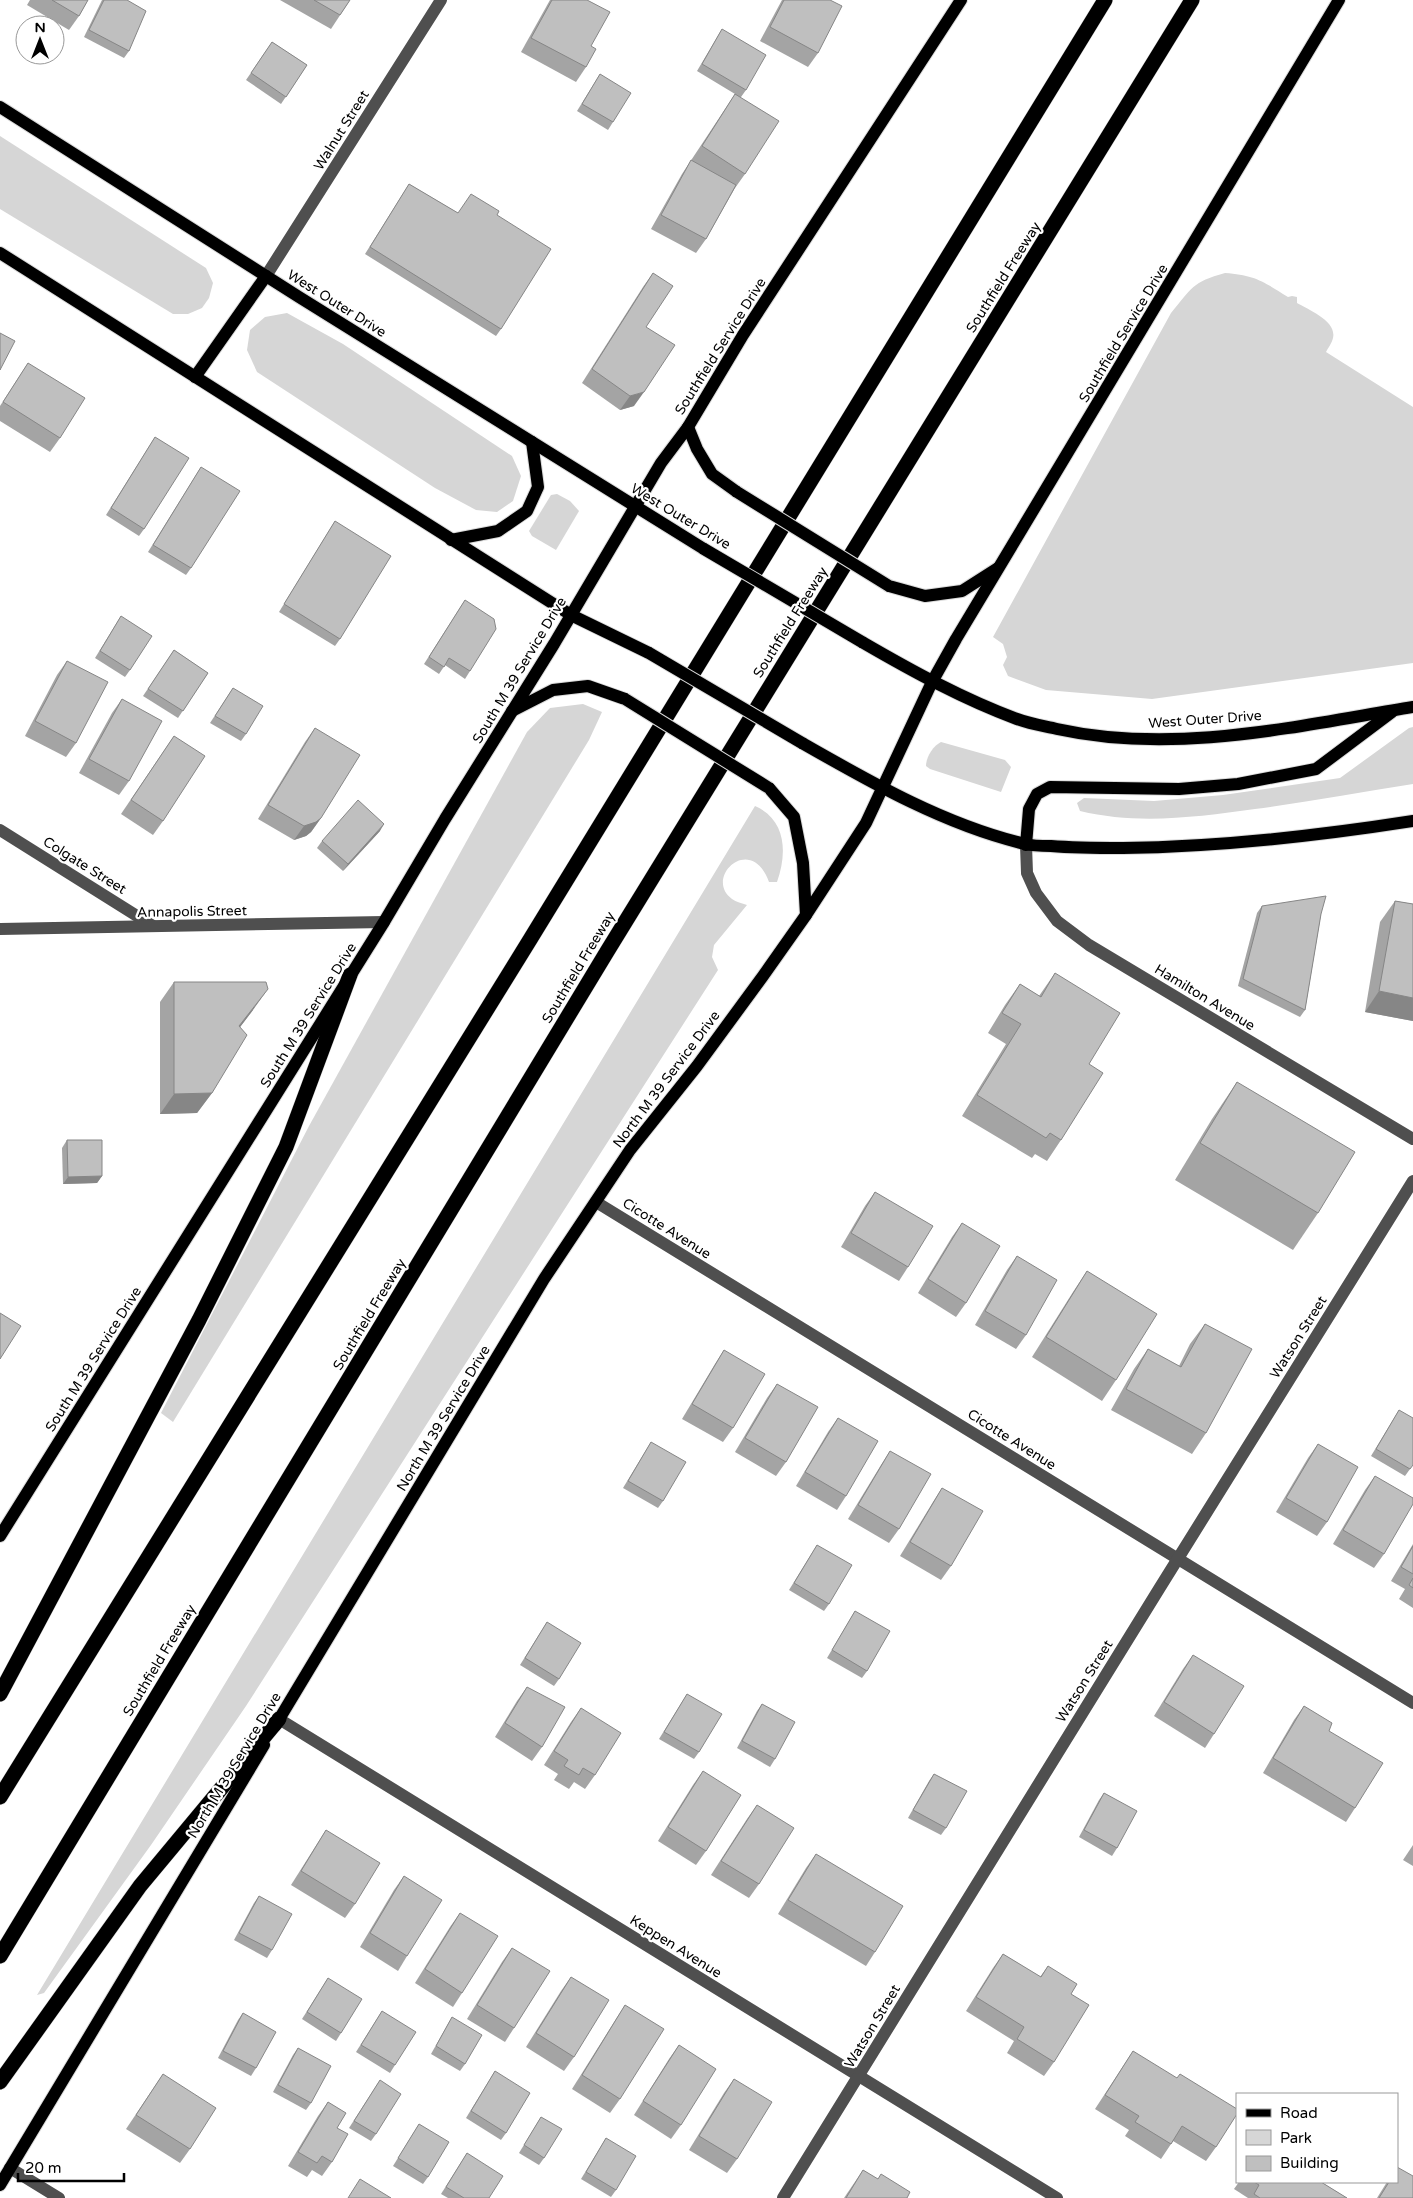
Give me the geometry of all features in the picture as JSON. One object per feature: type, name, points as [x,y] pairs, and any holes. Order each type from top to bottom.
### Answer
[{"type":"highway","points":[[0,1797],[526,946],[1105,0]]},
{"type":"highway","name":"Southfield Freeway","points":[[0,1956],[602,958],[1192,0]]},
{"type":"highway","points":[[0,1694],[190,1337],[286,1147],[350,975]]},
{"type":"highway","points":[[0,2082],[140,1886],[279,1719]]},
{"type":"main road","name":"Southfield Service Drive","points":[[635,506],[661,463],[688,427],[743,335],[961,0]]},
{"type":"main road","name":"Southfield Service Drive","points":[[932,682],[1339,0]]},
{"type":"main road","name":"West Outer Drive","points":[[0,107],[266,276],[704,549],[932,682],[1018,720],[1088,736],[1166,740],[1250,733],[1413,707]]},
{"type":"main road","points":[[0,253],[571,615],[649,652],[882,789],[973,827],[1026,845],[1088,849],[1157,848],[1242,842],[1413,821]]},
{"type":"main road","points":[[194,377],[266,276]]},
{"type":"main road","points":[[688,427],[697,449],[712,474],[737,492],[889,586],[925,596],[962,591],[1002,565]]},
{"type":"main road","points":[[451,540],[498,531],[526,511],[538,487],[532,442]]},
{"type":"main road","name":"South M 39 Service Drive","points":[[0,1536],[384,922],[571,615],[635,506]]},
{"type":"main road","name":"North M 39 Service Drive","points":[[0,2185],[544,1279],[630,1150],[697,1066],[806,915],[866,823],[932,682]]},
{"type":"main road","points":[[512,711],[552,690],[588,686],[625,699],[769,788],[794,817],[803,863],[806,915]]},
{"type":"main road","points":[[1026,845],[1029,809],[1037,794],[1050,786],[1179,790],[1238,784],[1316,769],[1394,710]]},
{"type":"street","name":"Walnut Street","points":[[266,276],[441,0]]},
{"type":"street","name":"Colgate Street","points":[[0,830],[153,926]]},
{"type":"street","name":"Hamilton Avenue","points":[[1026,845],[1027,873],[1036,893],[1057,921],[1089,945],[1413,1139]]},
{"type":"street","name":"Annapolis Street","points":[[0,930],[384,922]]},
{"type":"street","name":"Watson Street","points":[[783,2198],[1413,1181]]},
{"type":"street","name":"Cicotte Avenue","points":[[596,1202],[1413,1703]]},
{"type":"street","name":"Keppen Avenue","points":[[279,1719],[1056,2198]]},
{"type":"street","points":[[10,2168],[59,2198]]},
{"type":"green space","points":[[0,136],[206,268],[213,283],[209,298],[202,308],[188,314],[173,314],[0,209]]},
{"type":"green space","points":[[1225,273],[1244,275],[1265,283],[1288,297],[1297,297],[1297,303],[1327,321],[1331,326],[1333,338],[1326,352],[1413,407],[1413,663],[1152,699],[1046,690],[1008,676],[1003,665],[1007,657],[1003,644],[993,637],[1171,313],[1199,283]]},
{"type":"green space","points":[[287,313],[343,344],[512,456],[521,476],[513,501],[497,512],[476,510],[435,488],[257,372],[247,350],[250,330],[265,317]]},
{"type":"green space","points":[[557,494],[570,501],[579,511],[556,550],[532,536],[529,531],[551,495]]},
{"type":"green space","points":[[583,704],[602,712],[589,740],[173,1422],[161,1413],[309,1126],[527,732],[550,708]]},
{"type":"green space","points":[[1413,727],[1413,784],[1275,806],[1189,817],[1124,818],[1080,811],[1077,803],[1084,798],[1154,801],[1223,795],[1340,778]]},
{"type":"green space","points":[[941,742],[1005,760],[1011,767],[1001,792],[930,769],[926,766],[930,752]]},
{"type":"green space","points":[[755,806],[766,812],[773,820],[779,829],[782,839],[782,860],[777,882],[769,882],[761,868],[752,861],[742,860],[733,864],[726,871],[723,880],[725,890],[732,899],[747,905],[714,945],[712,957],[718,970],[246,1706],[151,1845],[44,1993],[37,1995]]},
{"type":"building","points":[[52,0],[88,0],[79,16]]},
{"type":"building","points":[[104,0],[127,0],[146,11],[129,51],[89,30]]},
{"type":"building","points":[[314,0],[350,0],[340,15]]},
{"type":"building","points":[[552,0],[587,0],[610,12],[591,46],[596,49],[586,67],[531,38]]},
{"type":"building","points":[[784,0],[830,0],[842,6],[818,53],[770,27]]},
{"type":"building","points":[[722,29],[766,55],[746,90],[702,64]]},
{"type":"building","points":[[272,42],[307,65],[286,97],[251,73]]},
{"type":"building","points":[[600,74],[631,93],[613,122],[582,104]]},
{"type":"building","points":[[735,94],[779,121],[745,174],[702,146]]},
{"type":"building","points":[[691,160],[736,185],[706,239],[661,215]]},
{"type":"building","points":[[409,184],[458,213],[471,194],[499,211],[497,215],[551,249],[501,329],[370,247]]},
{"type":"building","points":[[653,273],[673,286],[646,327],[675,345],[644,392],[630,396],[592,369]]},
{"type":"building","points":[[0,333],[15,341],[0,370]]},
{"type":"building","points":[[28,363],[85,398],[60,438],[3,402]]},
{"type":"building","points":[[155,437],[189,458],[144,529],[111,508]]},
{"type":"building","points":[[201,467],[240,491],[191,568],[153,545]]},
{"type":"building","points":[[335,521],[391,556],[340,639],[284,604]]},
{"type":"building","points":[[465,600],[494,619],[496,629],[470,671],[449,658],[444,667],[429,657]]},
{"type":"building","points":[[121,616],[152,636],[130,670],[100,651]]},
{"type":"building","points":[[174,650],[208,673],[183,711],[148,689]]},
{"type":"building","points":[[67,661],[108,682],[76,743],[35,721]]},
{"type":"building","points":[[233,688],[263,706],[246,734],[215,716]]},
{"type":"building","points":[[122,699],[162,721],[129,781],[89,759]]},
{"type":"building","points":[[315,728],[360,755],[321,818],[304,826],[268,805]]},
{"type":"building","points":[[174,736],[205,756],[163,821],[131,800]]},
{"type":"building","points":[[358,800],[384,824],[348,864],[322,841]]},
{"type":"building","points":[[1326,896],[1321,914],[1305,1010],[1243,979],[1262,906]]},
{"type":"building","points":[[1395,901],[1413,904],[1413,998],[1379,991]]},
{"type":"building","points":[[1055,973],[1120,1013],[1089,1064],[1103,1073],[1061,1140],[1050,1133],[1046,1138],[977,1095],[1021,1024],[1002,1013],[1020,984],[1041,997]]},
{"type":"building","points":[[174,982],[266,982],[268,989],[239,1026],[247,1035],[212,1093],[174,1094]]},
{"type":"building","points":[[1237,1082],[1355,1152],[1318,1213],[1200,1143]]},
{"type":"building","points":[[67,1140],[102,1140],[102,1176],[68,1177]]},
{"type":"building","points":[[875,1192],[933,1226],[908,1267],[851,1233]]},
{"type":"building","points":[[962,1223],[1000,1246],[966,1303],[928,1279]]},
{"type":"building","points":[[1017,1256],[1057,1280],[1026,1335],[985,1311]]},
{"type":"building","points":[[1087,1271],[1157,1314],[1116,1380],[1046,1337]]},
{"type":"building","points":[[0,1313],[21,1326],[0,1359]]},
{"type":"building","points":[[1205,1324],[1252,1349],[1206,1433],[1126,1389],[1148,1349],[1181,1367]]},
{"type":"building","points":[[724,1350],[765,1374],[733,1428],[692,1404]]},
{"type":"building","points":[[777,1384],[818,1407],[786,1462],[745,1438]]},
{"type":"building","points":[[1399,1410],[1413,1418],[1413,1465],[1410,1469],[1376,1449]]},
{"type":"building","points":[[838,1418],[878,1441],[846,1496],[805,1472]]},
{"type":"building","points":[[651,1442],[686,1462],[663,1501],[628,1481]]},
{"type":"building","points":[[1318,1444],[1358,1467],[1327,1522],[1286,1498]]},
{"type":"building","points":[[890,1451],[931,1474],[899,1529],[858,1505]]},
{"type":"building","points":[[1375,1476],[1413,1498],[1413,1504],[1384,1554],[1343,1530]]},
{"type":"building","points":[[942,1488],[983,1511],[951,1566],[910,1542]]},
{"type":"building","points":[[817,1545],[852,1565],[829,1604],[794,1583]]},
{"type":"building","points":[[1413,1546],[1413,1574],[1401,1567]]},
{"type":"building","points":[[1413,1578],[1413,1588],[1409,1585]]},
{"type":"building","points":[[855,1611],[890,1631],[867,1671],[832,1650]]},
{"type":"building","points":[[547,1622],[581,1643],[559,1679],[525,1658]]},
{"type":"building","points":[[1193,1655],[1244,1686],[1214,1734],[1164,1702]]},
{"type":"building","points":[[527,1687],[565,1707],[542,1747],[505,1723]]},
{"type":"building","points":[[687,1694],[722,1714],[699,1752],[664,1732]]},
{"type":"building","points":[[762,1704],[795,1722],[775,1759],[742,1741]]},
{"type":"building","points":[[1304,1706],[1332,1723],[1329,1731],[1383,1763],[1355,1808],[1273,1758]]},
{"type":"building","points":[[581,1708],[621,1733],[595,1775],[583,1768],[579,1775],[564,1766],[568,1760],[554,1751]]},
{"type":"building","points":[[703,1771],[741,1795],[706,1851],[668,1827]]},
{"type":"building","points":[[934,1774],[967,1791],[946,1828],[913,1810]]},
{"type":"building","points":[[1104,1793],[1137,1811],[1117,1848],[1084,1830]]},
{"type":"building","points":[[757,1805],[794,1828],[759,1884],[721,1861]]},
{"type":"building","points":[[326,1830],[380,1863],[355,1904],[301,1871]]},
{"type":"building","points":[[816,1854],[903,1906],[875,1952],[788,1900]]},
{"type":"building","points":[[404,1876],[442,1900],[407,1956],[370,1933]]},
{"type":"building","points":[[259,1896],[292,1914],[272,1950],[239,1933]]},
{"type":"building","points":[[460,1913],[498,1936],[462,1993],[425,1969]]},
{"type":"building","points":[[512,1948],[550,1971],[514,2028],[477,2005]]},
{"type":"building","points":[[1003,1954],[1041,1977],[1048,1966],[1077,1984],[1071,1994],[1089,2005],[1054,2062],[1017,2039],[1024,2027],[976,1997]]},
{"type":"building","points":[[571,1977],[609,2000],[574,2057],[536,2033]]},
{"type":"building","points":[[328,1978],[362,1999],[341,2033],[307,2012]]},
{"type":"building","points":[[625,2005],[664,2029],[620,2099],[582,2075]]},
{"type":"building","points":[[382,2011],[416,2032],[395,2065],[361,2045]]},
{"type":"building","points":[[243,2013],[276,2032],[256,2068],[223,2051]]},
{"type":"building","points":[[452,2017],[482,2035],[465,2064],[436,2046]]},
{"type":"building","points":[[679,2045],[716,2069],[681,2125],[643,2101]]},
{"type":"building","points":[[298,2048],[331,2066],[311,2103],[278,2085]]},
{"type":"building","points":[[1133,2051],[1177,2078],[1180,2074],[1236,2108],[1236,2116],[1216,2147],[1182,2126],[1171,2144],[1135,2122],[1139,2116],[1105,2095]]},
{"type":"building","points":[[495,2071],[530,2093],[506,2133],[471,2111]]},
{"type":"building","points":[[163,2074],[216,2108],[190,2149],[136,2115]]},
{"type":"building","points":[[734,2079],[772,2102],[737,2159],[699,2136]]},
{"type":"building","points":[[380,2080],[401,2094],[376,2134],[354,2121]]},
{"type":"building","points":[[328,2102],[346,2113],[337,2128],[348,2134],[332,2162],[322,2156],[317,2163],[298,2152]]},
{"type":"building","points":[[541,2117],[562,2129],[544,2158],[524,2145]]},
{"type":"building","points":[[419,2124],[449,2142],[428,2177],[398,2158]]},
{"type":"building","points":[[606,2138],[636,2156],[616,2190],[586,2172]]},
{"type":"building","points":[[467,2153],[503,2176],[489,2198],[464,2198],[446,2187]]},
{"type":"building","points":[[1398,2168],[1413,2176],[1413,2198],[1379,2198],[1388,2183],[1398,2183]]},
{"type":"building","points":[[863,2170],[878,2179],[881,2174],[910,2192],[907,2198],[846,2198]]},
{"type":"building","points":[[360,2179],[391,2198],[348,2198]]},
{"type":"building","points":[[1256,2183],[1323,2183],[1347,2198],[1260,2198],[1254,2194],[1259,2185]]}]
